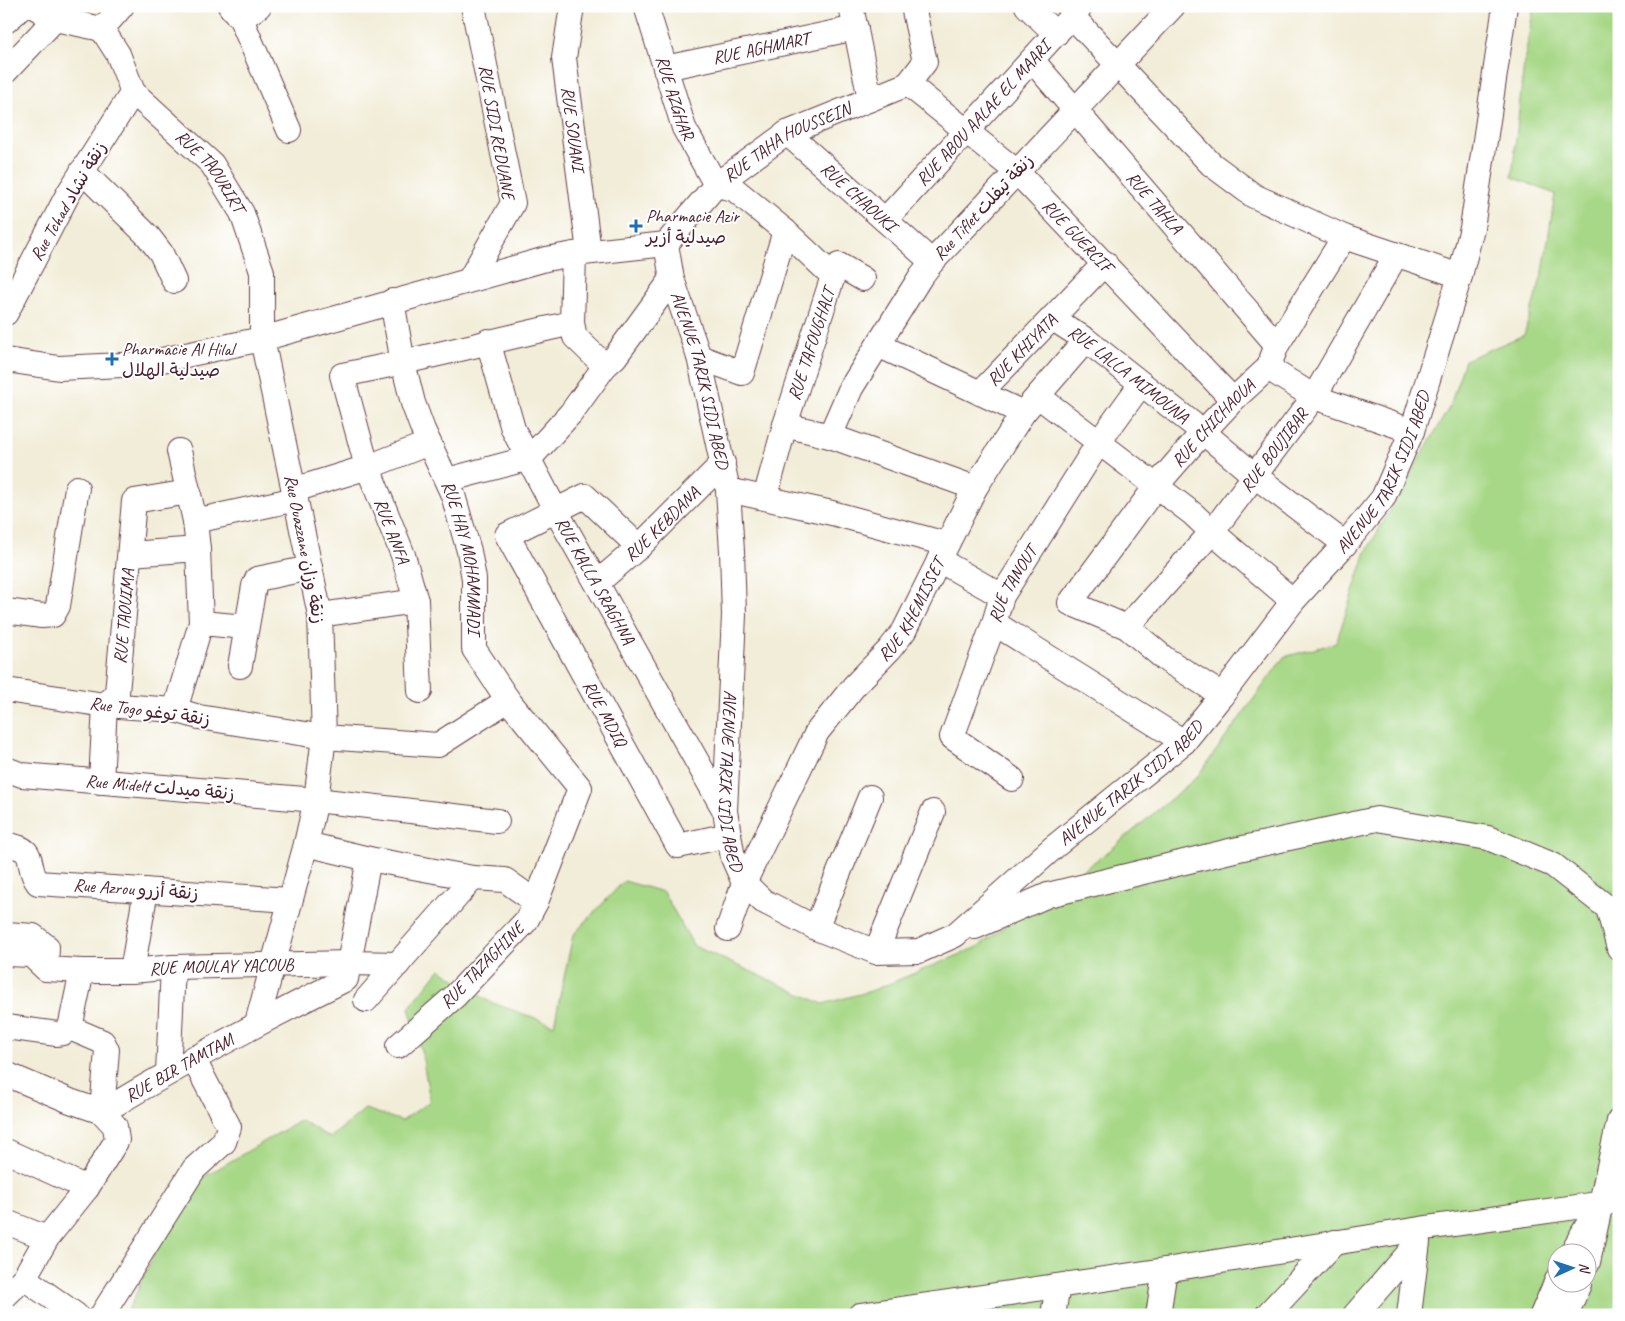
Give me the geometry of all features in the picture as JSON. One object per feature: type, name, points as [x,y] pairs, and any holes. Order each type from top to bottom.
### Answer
[{"type":"street","points":[[6,21],[23,6]]},
{"type":"street","points":[[33,6],[55,19],[102,29],[122,6]]},
{"type":"street","name":"RUE SIDI REDUANE","points":[[470,279],[513,203],[472,6]]},
{"type":"street","name":"RUE SOUANI","points":[[572,6],[564,58],[582,253],[572,322]]},
{"type":"street","name":"RUE AZGHAR","points":[[646,6],[684,128],[716,185]]},
{"type":"street","points":[[1026,6],[1056,34]]},
{"type":"street","name":"Rue Tiflet زنقة تيفلت","points":[[830,436],[851,388],[921,276],[932,262],[1173,6]]},
{"type":"street","name":"AVENUE TARIK SIDI ABED","points":[[666,244],[672,279],[699,357],[728,490],[734,615],[725,811],[733,858],[744,883],[763,901],[816,928],[876,952],[919,951],[955,936],[1054,847],[1184,742],[1293,601],[1345,544],[1383,498],[1412,431],[1460,276],[1472,228],[1505,6]]},
{"type":"street","points":[[243,11],[289,130]]},
{"type":"street","points":[[908,84],[925,62],[919,11]]},
{"type":"street","points":[[1076,11],[1118,66],[1211,164],[1254,196],[1344,237],[1460,276]]},
{"type":"street","name":"RUE ABOU AALAE EL MAARI","points":[[885,220],[1076,11]]},
{"type":"street","points":[[853,17],[870,99]]},
{"type":"street","name":"RUE AGHMART","points":[[665,68],[853,17]]},
{"type":"street","points":[[6,71],[55,19]]},
{"type":"street","name":"RUE TAOURIRT","points":[[102,29],[118,54],[133,92],[212,164],[242,213],[262,272],[262,338]]},
{"type":"street","name":"RUE TAHLA","points":[[1032,60],[1277,345]]},
{"type":"street","name":"RUE TAHA HOUSSEIN","points":[[666,244],[716,185],[786,133],[908,84]]},
{"type":"street","name":"RUE GUERCIF","points":[[908,84],[1017,172],[1233,400]]},
{"type":"street","name":"Rue Tchad زنقة نشاد","points":[[6,313],[68,194],[133,92]]},
{"type":"street","name":"RUE CHAOUKI","points":[[786,133],[932,262]]},
{"type":"street","points":[[82,171],[148,236],[161,253],[174,280]]},
{"type":"street","name":"RUE TAFOUGHALT","points":[[716,185],[734,189],[833,276],[785,426],[765,498]]},
{"type":"street","points":[[699,357],[742,374],[784,231]]},
{"type":"street","name":"RUE CHICHAOUA","points":[[1128,627],[1070,604],[1158,485],[1233,400],[1268,368],[1277,345],[1344,237]]},
{"type":"street","points":[[6,360],[59,368],[143,364],[262,338],[546,259],[666,244]]},
{"type":"street","name":"RUE BOUJIBAR","points":[[1128,627],[1212,532],[1314,397],[1396,255]]},
{"type":"street","name":"RUE KHIYATA","points":[[980,393],[1105,263]]},
{"type":"street","points":[[833,276],[839,265],[862,279]]},
{"type":"street","points":[[447,480],[530,458],[572,413],[605,366],[615,357],[672,279]]},
{"type":"street","name":"RUE HAY MOHAMMADI","points":[[392,301],[403,363],[413,403],[429,444],[447,480],[469,551],[472,570],[474,650],[508,700],[580,788]]},
{"type":"street","name":"RUE LALLA MIMOUNA","points":[[1052,318],[1086,340],[1203,432],[1255,476],[1345,544]]},
{"type":"street","points":[[403,363],[572,322],[575,337],[605,366]]},
{"type":"street","name":"Rue Ouazzane زنقة وزان","points":[[257,1023],[306,844],[316,800],[324,736],[320,615],[262,338]]},
{"type":"street","name":"RUE KHEMISSET","points":[[728,928],[744,883],[817,732],[855,685],[889,650],[904,631],[975,488],[1031,405],[1086,340]]},
{"type":"street","name":"RUE KALLA SRAGHNA","points":[[488,341],[513,429],[530,458],[556,511],[725,811]]},
{"type":"street","points":[[878,346],[980,393],[1031,405],[1099,442],[1158,485],[1293,601]]},
{"type":"street","name":"RUE ANFA","points":[[403,363],[342,375],[368,467],[402,556],[416,601],[420,691]]},
{"type":"street","points":[[1268,368],[1314,397],[1412,431]]},
{"type":"street","name":"RUE TANOUT","points":[[1012,779],[952,737],[1002,596],[1099,442],[1141,384]]},
{"type":"street","points":[[785,426],[830,436],[975,488]]},
{"type":"street","points":[[194,521],[295,495],[429,444]]},
{"type":"street","points":[[175,710],[201,623],[198,549],[189,492],[179,451]]},
{"type":"street","name":"RUE KEBDANA","points":[[597,583],[639,547],[723,463]]},
{"type":"street","points":[[6,611],[42,616],[53,615],[58,606],[77,488]]},
{"type":"street","points":[[728,490],[832,513],[942,552],[1002,596]]},
{"type":"street","name":"RUE TAOUIMA","points":[[101,782],[105,705],[117,693],[134,501],[189,492]]},
{"type":"street","points":[[556,511],[585,496],[639,547]]},
{"type":"street","name":"RUE MDIQ","points":[[556,511],[507,535],[678,846],[729,835]]},
{"type":"street","points":[[130,554],[198,549]]},
{"type":"street","points":[[240,666],[254,586],[257,580],[310,568]]},
{"type":"street","points":[[320,615],[416,601]]},
{"type":"street","points":[[201,623],[246,627]]},
{"type":"street","points":[[994,623],[1184,742]]},
{"type":"street","points":[[1128,627],[1165,659],[1222,695]]},
{"type":"street","name":"Rue Togo زنقة توغو","points":[[6,690],[105,705],[175,710],[199,717],[324,736],[438,745],[508,700]]},
{"type":"street","name":"Rue Midelt زنقة ميدلت","points":[[6,768],[22,775],[316,800],[497,821]]},
{"type":"street","name":"RUE TAZAGHINE","points":[[398,1046],[455,996],[526,921],[536,902],[580,788]]},
{"type":"street","points":[[816,928],[870,797]]},
{"type":"street","points":[[876,952],[933,812]]},
{"type":"street","points":[[955,936],[1048,895],[1234,850],[1377,819],[1488,838],[1554,865],[1608,908],[1619,948]]},
{"type":"street","points":[[306,844],[370,859],[473,878],[505,880],[536,902]]},
{"type":"street","name":"Rue Azrou زنقة أزرو","points":[[6,845],[18,846],[24,850],[30,860],[35,879],[38,883],[290,900]]},
{"type":"street","points":[[349,963],[370,859]]},
{"type":"street","points":[[366,1000],[473,878]]},
{"type":"street","points":[[132,971],[146,890]]},
{"type":"street","points":[[6,934],[33,936],[47,947],[46,969]]},
{"type":"street","points":[[6,954],[31,955],[46,969]]},
{"type":"street","name":"RUE MOULAY YACOUB","points":[[46,969],[132,971],[173,967],[349,963],[398,964]]},
{"type":"street","name":"RUE BIR TAMTAM","points":[[102,1112],[193,1058],[257,1023],[346,979],[349,963]]},
{"type":"street","points":[[168,1073],[173,967]]},
{"type":"street","points":[[6,1028],[57,1034],[63,1033],[70,1028],[82,971]]},
{"type":"street","points":[[70,1028],[103,1042],[107,1050],[102,1112]]},
{"type":"street","points":[[102,1315],[194,1169],[224,1142],[229,1132],[229,1127],[193,1058]]},
{"type":"street","points":[[6,1074],[70,1101],[102,1112],[115,1126],[117,1140],[87,1188],[47,1238],[24,1278],[6,1295]]},
{"type":"street","points":[[1594,1244],[1609,1203],[1619,1121]]},
{"type":"street","points":[[6,1151],[87,1188]]},
{"type":"street","points":[[860,1315],[1051,1305],[1165,1270],[1335,1242],[1421,1236],[1609,1203]]},
{"type":"street","points":[[1578,1244],[1609,1203]]},
{"type":"street","points":[[6,1222],[47,1238]]},
{"type":"street","points":[[1355,1315],[1421,1236]]},
{"type":"street","points":[[1409,1315],[1421,1236]]},
{"type":"street","points":[[1267,1315],[1335,1242]]},
{"type":"street","points":[[1158,1315],[1165,1270]]},
{"type":"street","points":[[24,1278],[76,1315]]},
{"type":"street","points":[[1542,1315],[1551,1294]]},
{"type":"street","points":[[1566,1315],[1575,1294]]},
{"type":"green space","points":[[1534,6],[1619,6],[1619,1315],[126,1315],[185,1188],[301,1120],[330,1138],[365,1109],[402,1121],[430,1101],[422,1054],[409,1008],[440,969],[490,1002],[554,1025],[573,935],[624,881],[663,892],[694,946],[823,1004],[871,991],[976,948],[1109,851],[1197,777],[1284,657],[1336,643],[1366,552],[1450,406],[1465,360],[1524,335],[1543,272],[1555,194],[1512,177],[1524,63]]},
{"type":"place","name":"Pharmacie Azir صيدلية أزير","points":[[636,226]]},
{"type":"place","name":"Pharmacie Al Hilal صيدلية الهلال","points":[[112,359]]}]
